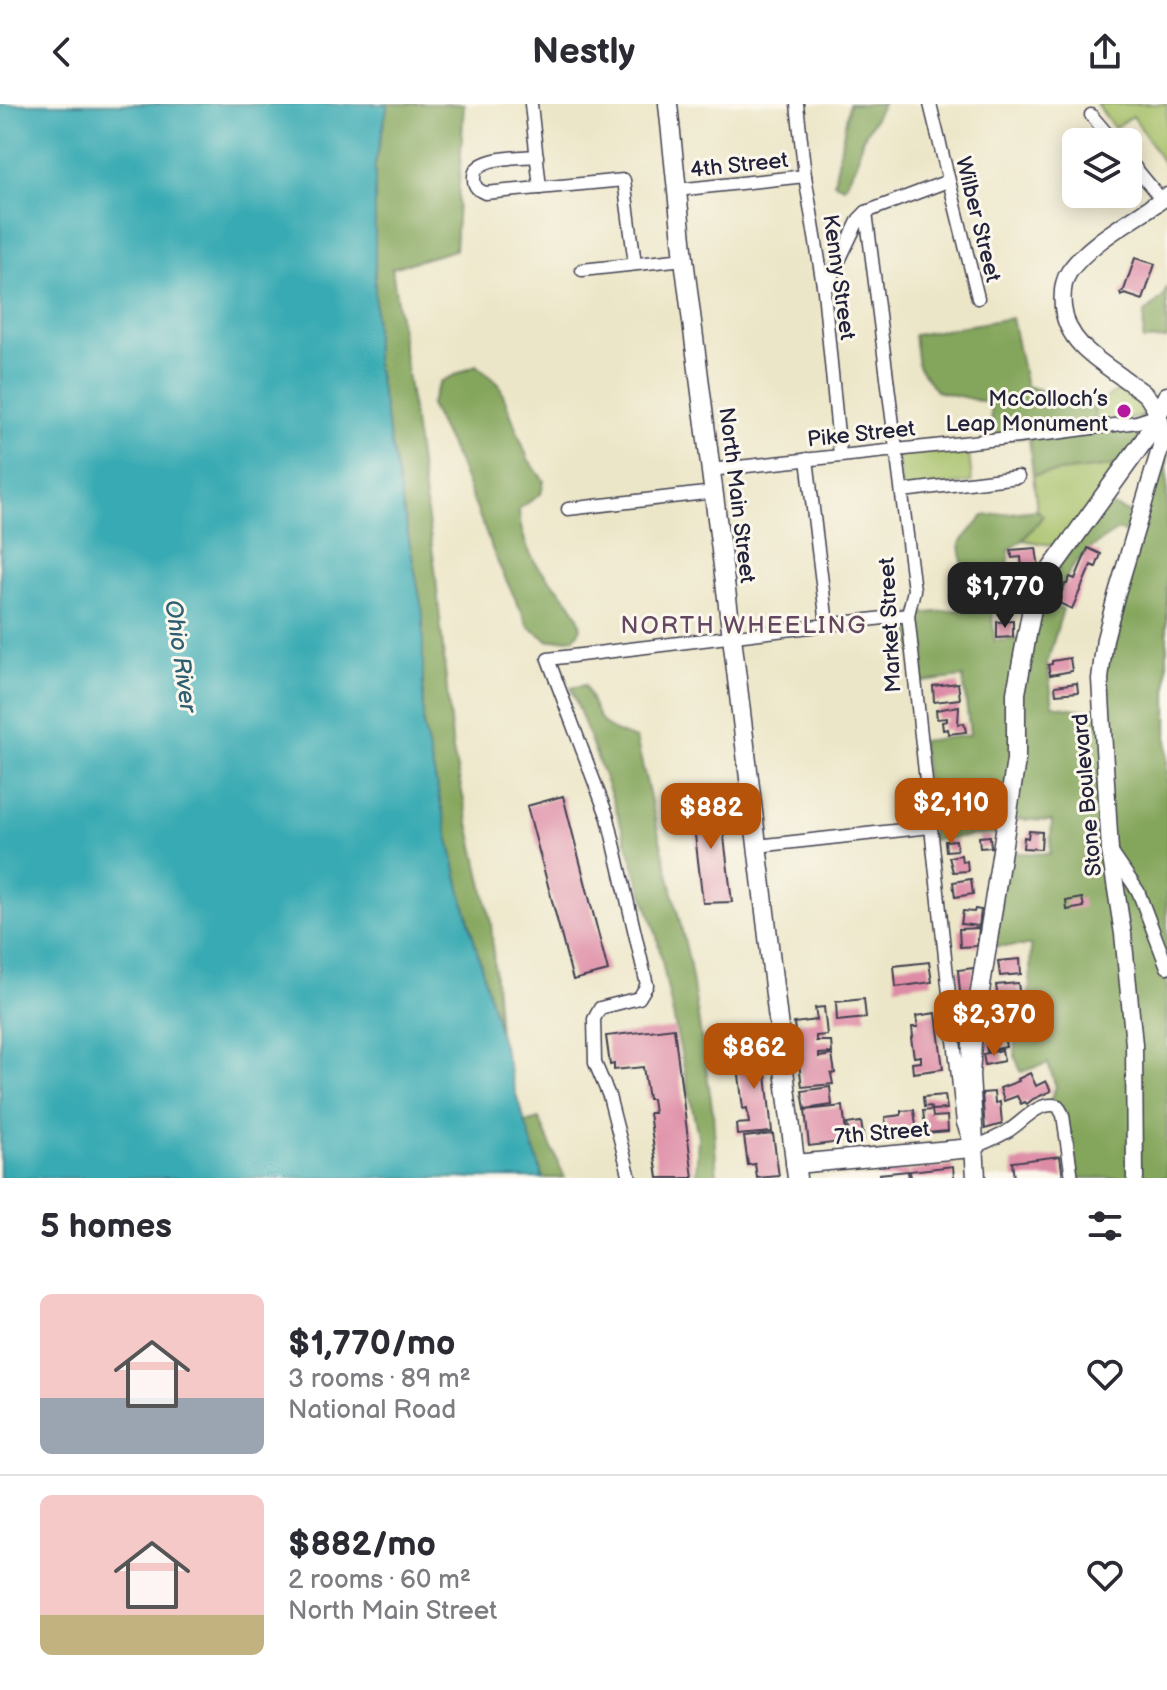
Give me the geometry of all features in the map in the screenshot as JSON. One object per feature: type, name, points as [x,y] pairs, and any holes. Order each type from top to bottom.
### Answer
[{"type":"main road","name":"North Main Street","points":[[668,104],[684,259],[796,1171]]},
{"type":"main road","points":[[972,1148],[972,1043],[1016,760],[1016,693],[1033,603],[1049,572],[1159,415],[1167,396]]},
{"type":"main road","name":"7th Street","points":[[796,1171],[972,1148]]},
{"type":"main road","name":"Market Street","points":[[972,1148],[976,1178]]},
{"type":"street","points":[[531,104],[540,188]]},
{"type":"street","name":"Kenny Street","points":[[797,104],[824,291],[840,455]]},
{"type":"street","name":"Wilber Street","points":[[930,104],[978,298]]},
{"type":"street","points":[[1091,115],[1102,128]]},
{"type":"street","points":[[537,156],[487,161],[477,166],[473,174],[474,183],[485,193],[624,180],[635,264]]},
{"type":"street","points":[[1142,174],[1164,198],[1085,254],[1067,274],[1062,297],[1070,335],[1148,397],[1159,415]]},
{"type":"street","name":"4th Street","points":[[677,190],[805,176]]},
{"type":"street","points":[[824,291],[859,219],[866,212],[948,181]]},
{"type":"street","name":"Market Street","points":[[866,212],[914,590],[908,615],[963,1123],[972,1148]]},
{"type":"street","points":[[582,270],[684,259]]},
{"type":"street","name":"Pike Street","points":[[710,470],[1055,433],[1137,422],[1159,415]]},
{"type":"street","name":"Stone Boulevard","points":[[1135,1178],[1133,1031],[1110,851],[1100,679],[1105,639],[1161,446],[1159,415]]},
{"type":"street","points":[[807,459],[827,624]]},
{"type":"street","points":[[902,491],[1018,477]]},
{"type":"street","points":[[568,509],[714,492]]},
{"type":"street","points":[[630,1178],[609,1096],[595,1063],[594,1019],[600,1008],[639,998],[647,985],[608,818],[548,659],[908,615]]},
{"type":"street","points":[[757,846],[930,827]]},
{"type":"street","points":[[1110,851],[1138,891],[1167,967]]},
{"type":"street","points":[[972,1148],[1012,1129],[1037,1109],[1055,1105],[1063,1115],[1072,1178]]},
{"type":"green space","points":[[388,104],[464,104],[455,250],[392,268],[435,568],[453,751],[491,923],[499,1033],[460,888],[423,725],[423,614],[375,359],[375,164]]},
{"type":"green space","points":[[849,104],[883,104],[862,140],[856,165],[844,187],[834,183]]},
{"type":"green space","points":[[1097,104],[1167,104],[1167,169],[1133,116],[1114,128]]},
{"type":"green space","points":[[1167,287],[1167,339],[1143,340],[1144,314],[1163,297]]},
{"type":"green space","points":[[1012,318],[1026,386],[1094,405],[1095,425],[1137,422],[1167,396],[1167,1178],[1072,1178],[1063,1114],[1048,1105],[1056,1087],[1048,1063],[1021,1072],[1015,1056],[1014,1005],[1029,1002],[1031,946],[986,946],[1000,852],[1050,854],[1052,821],[1006,819],[1004,832],[932,840],[929,814],[974,809],[971,784],[927,789],[921,741],[970,735],[963,677],[916,683],[908,615],[967,609],[960,543],[984,516],[1037,510],[1043,516],[1023,540],[1009,550],[1007,605],[991,607],[995,641],[1025,638],[1033,603],[1101,502],[1139,516],[1162,435],[1127,464],[1033,475],[1029,437],[994,440],[990,403],[936,391],[918,366],[914,335]],"holes":[[[1118,530],[1134,535],[1100,679],[1100,713],[1053,705],[1047,663],[1063,609],[1055,606],[1065,580],[1078,560],[1105,538]]]},
{"type":"green space","points":[[476,365],[499,384],[528,459],[544,481],[541,494],[519,509],[520,522],[535,562],[575,610],[581,628],[574,638],[549,641],[529,627],[430,405],[440,382]]},
{"type":"green space","points":[[1122,389],[1146,408],[1141,417],[1095,425],[1094,405]]},
{"type":"green space","points":[[968,443],[972,482],[902,491],[896,449]]},
{"type":"green space","points":[[1127,464],[1067,548],[1023,540],[1043,516],[1037,510],[1033,475]]},
{"type":"green space","points":[[585,685],[602,721],[613,730],[636,739],[689,960],[713,1112],[717,1178],[696,1178],[698,1136],[657,937],[614,803],[571,688]]},
{"type":"green space","points":[[539,1119],[565,1178],[543,1178],[525,1123]]},
{"type":"water","name":"Ohio River","points":[[0,104],[388,104],[375,164],[375,359],[423,614],[423,725],[460,888],[516,1094],[543,1178],[0,1178]]},
{"type":"building","points":[[1135,258],[1155,264],[1143,300],[1125,294],[1121,296],[1120,293],[1124,290]]},
{"type":"building","points":[[1036,548],[1039,568],[1022,569],[1021,557],[1012,558],[1011,550]]},
{"type":"building","points":[[1088,548],[1101,554],[1096,567],[1091,565],[1072,609],[1057,602],[1070,577],[1075,579]]},
{"type":"building","points":[[1013,621],[1013,637],[997,638],[997,622]]},
{"type":"building","points":[[1070,658],[1072,671],[1050,675],[1048,665],[1052,661]]},
{"type":"building","points":[[958,683],[960,699],[934,702],[933,686]]},
{"type":"building","points":[[1077,683],[1078,692],[1056,694],[1055,686]]},
{"type":"building","points":[[959,706],[958,724],[964,723],[966,732],[949,734],[948,729],[943,730],[942,722],[947,718],[937,719],[936,710]]},
{"type":"building","points":[[963,789],[963,796],[969,796],[970,805],[942,808],[940,791]]},
{"type":"building","points":[[563,796],[608,971],[573,980],[527,806]]},
{"type":"building","points":[[719,797],[732,902],[703,903],[691,801]]},
{"type":"building","points":[[1029,831],[1042,832],[1041,849],[1023,848],[1024,837],[1028,838]]},
{"type":"building","points":[[990,836],[991,847],[980,848],[979,837]]},
{"type":"building","points":[[956,840],[957,850],[946,851],[945,841]]},
{"type":"building","points":[[961,855],[962,862],[967,861],[968,871],[953,872],[949,857]]},
{"type":"building","points":[[971,879],[973,894],[955,897],[953,882]]},
{"type":"building","points":[[1082,898],[1084,907],[1067,910],[1066,901]]},
{"type":"building","points":[[975,909],[981,910],[979,926],[961,924],[963,911],[974,912]]},
{"type":"building","points":[[979,928],[977,946],[960,947],[959,929]]},
{"type":"building","points":[[1020,959],[1021,974],[1000,976],[998,961]]},
{"type":"building","points":[[929,962],[932,982],[896,987],[894,966]]},
{"type":"building","points":[[974,968],[970,1002],[961,1003],[958,970]]},
{"type":"building","points":[[1018,983],[1020,998],[998,1000],[996,985]]},
{"type":"building","points":[[864,999],[866,1018],[837,1021],[836,1002]]},
{"type":"building","points":[[824,1007],[827,1035],[816,1036],[816,1041],[831,1041],[832,1053],[819,1054],[819,1057],[832,1055],[833,1084],[802,1087],[794,1023],[817,1020],[815,1008]]},
{"type":"building","points":[[936,1013],[943,1069],[913,1073],[912,1063],[921,1062],[921,1056],[914,1057],[911,1038],[912,1027],[918,1027],[916,1016]]},
{"type":"building","points":[[674,1028],[693,1178],[658,1178],[649,1113],[654,1113],[652,1099],[648,1099],[643,1067],[614,1070],[614,1064],[610,1065],[606,1036]]},
{"type":"building","points":[[760,1028],[762,1044],[738,1047],[736,1031]]},
{"type":"building","points":[[1004,1036],[1006,1047],[987,1051],[985,1040]]},
{"type":"building","points":[[763,1046],[772,1132],[737,1135],[736,1124],[749,1123],[747,1108],[743,1109],[736,1049]]},
{"type":"building","points":[[1002,1050],[1004,1061],[985,1065],[983,1054]]},
{"type":"building","points":[[1030,1073],[1036,1086],[1046,1081],[1051,1091],[1027,1104],[1021,1104],[1017,1096],[1004,1101],[1000,1088]]},
{"type":"building","points":[[830,1087],[832,1105],[805,1109],[802,1091]]},
{"type":"building","points":[[994,1092],[995,1103],[1000,1102],[1002,1124],[985,1129],[982,1093]]},
{"type":"building","points":[[945,1095],[947,1109],[932,1110],[930,1106],[924,1107],[923,1097]]},
{"type":"building","points":[[843,1106],[846,1134],[840,1135],[841,1142],[809,1146],[805,1110]]},
{"type":"building","points":[[914,1110],[917,1134],[887,1138],[885,1117]]},
{"type":"building","points":[[932,1110],[933,1117],[947,1116],[948,1131],[926,1133],[923,1111]]},
{"type":"building","points":[[861,1122],[864,1140],[850,1142],[847,1124]]},
{"type":"building","points":[[773,1134],[779,1176],[757,1178],[755,1164],[748,1165],[744,1137]]},
{"type":"building","points":[[1060,1156],[1063,1178],[1014,1178],[1012,1162]]},
{"type":"building","points":[[953,1166],[954,1178],[911,1178],[910,1171]]},
{"type":"building","points":[[908,1171],[909,1178],[879,1178],[879,1174]]},
{"type":"place","name":"McColloch’s Leap Monument","points":[[1124,411]]},
{"type":"district","name":"NORTH WHEELING","points":[[744,625]]}]
